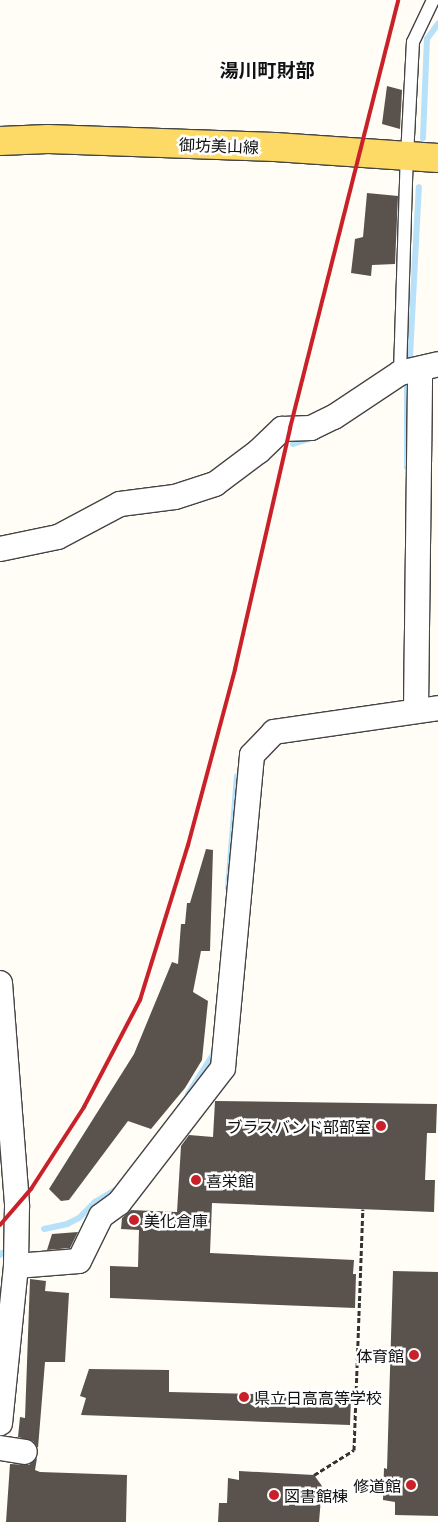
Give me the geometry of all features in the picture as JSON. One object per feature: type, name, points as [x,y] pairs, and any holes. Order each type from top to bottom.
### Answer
[{"type":"main road","name":"御坊美山線","points":[[0,141],[48,139],[255,146],[438,158]]},
{"type":"street","points":[[0,549],[58,537],[120,504],[175,497],[216,484],[259,451],[282,429],[311,428],[419,369],[427,709],[274,732],[252,755],[223,1068],[119,1203],[101,1216],[79,1260],[16,1266]]},
{"type":"street","points":[[0,983],[14,1176],[16,1266],[0,1423]]},
{"type":"street","points":[[0,1195],[14,1176]]},
{"type":"street","points":[[0,1448],[25,1452]]},
{"type":"lane","points":[[419,369],[407,156],[414,42],[433,0]]},
{"type":"path","points":[[314,1475],[354,1450],[363,1208]]},
{"type":"building","points":[[387,86],[402,90],[400,129],[382,124]]},
{"type":"building","points":[[367,193],[398,196],[395,264],[372,265],[371,276],[351,273],[355,239],[363,237]]},
{"type":"building","points":[[206,849],[213,850],[210,951],[201,951],[193,992],[208,1001],[202,1060],[185,1088],[151,1129],[128,1121],[69,1200],[61,1201],[49,1189],[134,1054],[172,962],[178,964],[181,924],[185,924],[187,903],[190,903]]},
{"type":"building","points":[[215,1101],[437,1104],[436,1133],[427,1133],[425,1180],[435,1180],[434,1212],[212,1203],[210,1253],[354,1260],[353,1274],[356,1274],[355,1308],[110,1298],[110,1266],[138,1267],[139,1230],[121,1229],[122,1218],[131,1210],[177,1212],[181,1146],[189,1135],[213,1137]]},
{"type":"building","points":[[78,1232],[70,1248],[47,1250],[52,1234]]},
{"type":"building","name":"体育館","points":[[393,1271],[438,1272],[438,1516],[395,1515],[395,1502],[383,1500],[384,1468],[387,1469]]},
{"type":"building","points":[[30,1279],[46,1281],[45,1291],[69,1293],[65,1362],[45,1362],[38,1448],[33,1441],[18,1437],[20,1417],[25,1418]]},
{"type":"building","points":[[89,1369],[169,1370],[169,1392],[351,1396],[350,1425],[81,1415],[86,1398],[80,1396]]},
{"type":"building","points":[[37,1458],[35,1470],[40,1472],[127,1475],[126,1522],[6,1522],[10,1464],[29,1465]]},
{"type":"building","name":"図書館棟","points":[[239,1471],[314,1475],[322,1486],[319,1522],[218,1522],[219,1503],[227,1503],[228,1478],[239,1480]]},
{"type":"waterway","points":[[423,138],[427,39],[438,24]]},
{"type":"waterway","points":[[410,356],[419,187]]},
{"type":"waterway","points":[[407,383],[407,467]]},
{"type":"waterway","points":[[293,444],[311,438]]},
{"type":"waterway","points":[[228,888],[237,776]]},
{"type":"waterway","points":[[188,1094],[216,1050]]},
{"type":"waterway","points":[[44,1229],[67,1224],[79,1218],[95,1202],[118,1188]]},
{"type":"railway","points":[[0,1225],[31,1189],[84,1107],[140,1000],[188,845],[235,669],[290,428],[398,0]]},
{"type":"place","name":"ブラスバンド部部室","points":[[381,1126]]},
{"type":"place","name":"喜栄館","points":[[196,1180]]},
{"type":"place","name":"美化倉庫","points":[[134,1220]]},
{"type":"place","name":"体育館","points":[[414,1355]]},
{"type":"place","name":"県立日高高等学校","points":[[244,1397]]},
{"type":"place","name":"修道館","points":[[411,1485]]},
{"type":"place","name":"図書館棟","points":[[274,1495]]},
{"type":"district","name":"湯川町財部","points":[[267,70]]}]
